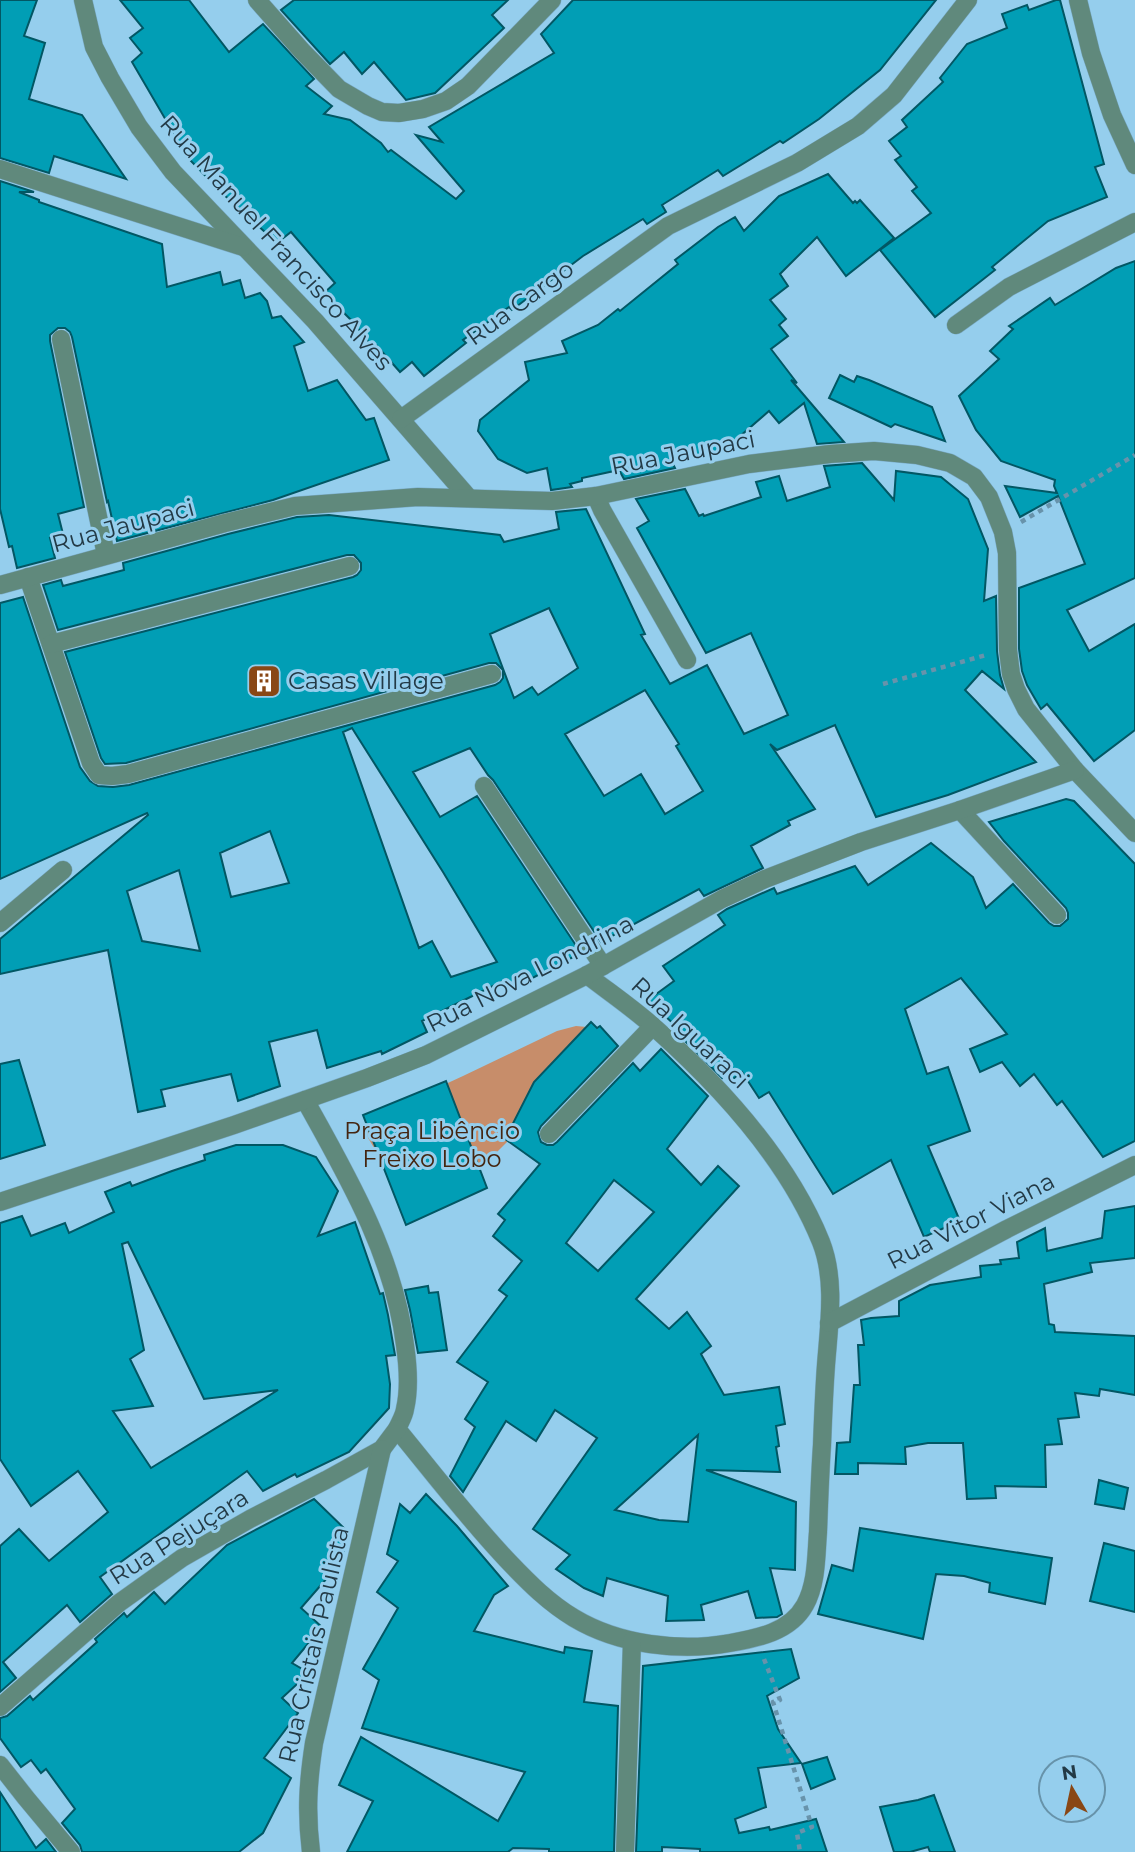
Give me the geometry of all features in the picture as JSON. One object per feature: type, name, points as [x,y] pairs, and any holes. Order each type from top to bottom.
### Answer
[{"type":"street","name":"Rua Manuel Francisco Alves","points":[[83,0],[94,47],[139,127],[173,172],[315,321],[468,497]]},
{"type":"street","points":[[257,0],[339,89],[382,112],[397,113],[423,109],[446,101],[468,86],[552,0]]},
{"type":"street","points":[[527,0],[539,14]]},
{"type":"street","name":"Rua Cargo","points":[[401,419],[668,226],[797,163],[858,126],[894,95],[968,0]]},
{"type":"street","points":[[1078,0],[1091,53],[1112,116],[1135,165]]},
{"type":"street","points":[[0,169],[246,248]]},
{"type":"street","points":[[956,325],[1009,287],[1135,222]]},
{"type":"street","points":[[61,339],[106,555]]},
{"type":"street","name":"Rua Jaupaci","points":[[0,585],[224,517],[295,506],[418,497],[552,501],[596,496],[749,464],[874,451],[917,455],[950,463],[974,477],[989,497],[1003,533],[1007,553],[1008,650],[1016,690],[1026,709],[1075,770],[1135,833]]},
{"type":"street","points":[[596,496],[601,510],[687,660]]},
{"type":"street","points":[[51,644],[350,566]]},
{"type":"street","points":[[28,577],[91,763],[99,775],[128,774],[492,674]]},
{"type":"street","name":"Rua Nova Londrina","points":[[0,1202],[305,1100],[426,1055],[587,975],[722,899],[765,879],[861,842],[1075,770]]},
{"type":"street","points":[[484,786],[603,966]]},
{"type":"street","points":[[960,810],[1057,915]]},
{"type":"street","points":[[1,919],[63,870]]},
{"type":"street","name":"Rua Iguaraci","points":[[397,1429],[483,1535],[534,1589],[575,1618],[606,1633],[632,1641],[662,1645],[725,1644],[771,1633],[789,1623],[804,1606],[813,1583],[830,1323],[829,1276],[823,1247],[797,1195],[775,1160],[714,1084],[653,1026],[587,975]]},
{"type":"street","points":[[549,1134],[653,1026]]},
{"type":"street","name":"Rua Pejuçara","points":[[0,1707],[119,1604],[182,1558],[382,1449],[397,1429],[405,1411],[408,1390],[407,1359],[403,1324],[391,1279],[348,1177],[305,1100]]},
{"type":"street","name":"Rua Vitor Viana","points":[[830,1323],[1135,1165]]},
{"type":"street","name":"Rua Cristais Paulista","points":[[311,1852],[307,1825],[308,1784],[314,1743],[382,1449]]},
{"type":"street","points":[[625,1852],[632,1641]]},
{"type":"street","points":[[0,1765],[71,1852]]},
{"type":"path","points":[[1003,533],[1135,455]]},
{"type":"path","points":[[883,684],[1008,650]]},
{"type":"path","points":[[757,1638],[780,1700],[774,1702],[812,1827],[797,1833],[800,1852]]},
{"type":"green space","name":"Praça Libêncio Freixo Lobo","points":[[576,1026],[587,1027],[609,1040],[469,1180],[414,1222],[390,1174],[362,1128],[374,1117],[557,1031]]},
{"type":"building","points":[[0,0],[37,0],[24,36],[45,43],[29,99],[82,115],[126,179],[54,156],[49,173],[0,158]]},
{"type":"building","points":[[120,0],[189,0],[229,52],[263,24],[314,79],[306,86],[332,106],[324,114],[350,120],[381,143],[388,152],[391,150],[456,199],[464,191],[416,135],[442,142],[429,127],[554,53],[541,34],[573,0],[936,0],[880,70],[819,119],[783,143],[780,141],[723,176],[718,170],[662,205],[666,212],[647,224],[643,219],[583,256],[512,310],[509,307],[463,340],[466,343],[424,376],[412,362],[400,372],[377,346],[374,349],[353,322],[324,293],[335,283],[291,232],[277,243],[188,158],[132,62],[142,53],[130,38],[143,28]]},
{"type":"building","points":[[294,0],[508,0],[492,15],[504,28],[435,93],[406,100],[374,62],[362,74],[344,52],[330,64],[281,10]]},
{"type":"building","points":[[1060,0],[1104,164],[1095,167],[1107,197],[1048,221],[992,267],[995,270],[935,317],[880,250],[931,213],[912,191],[917,187],[895,160],[901,156],[889,141],[907,127],[902,120],[943,82],[940,78],[967,44],[1007,28],[1002,14],[1027,5],[1029,10]]},
{"type":"building","points":[[828,174],[853,203],[860,200],[894,238],[846,276],[817,237],[780,274],[788,286],[770,300],[786,319],[779,325],[788,336],[771,349],[797,383],[791,380],[844,442],[817,444],[804,403],[779,423],[769,411],[724,450],[671,460],[675,468],[624,479],[619,470],[582,478],[582,481],[570,484],[572,487],[551,490],[547,468],[527,473],[498,459],[478,431],[480,420],[529,380],[525,362],[567,353],[562,341],[598,325],[618,309],[620,311],[678,264],[675,260],[718,227],[735,217],[744,231],[779,196]]},
{"type":"building","points":[[0,181],[34,192],[19,192],[39,202],[162,244],[167,287],[220,272],[223,285],[240,280],[245,298],[260,293],[267,301],[272,318],[281,316],[304,342],[294,346],[308,391],[337,380],[366,420],[374,418],[389,460],[273,500],[117,541],[72,337],[65,328],[58,328],[50,335],[50,341],[84,507],[58,514],[63,534],[50,538],[55,558],[17,568],[0,509]]},
{"type":"building","points":[[1135,261],[1135,578],[1067,610],[1089,651],[1135,624],[1135,730],[1094,761],[1047,704],[1041,709],[1022,671],[1019,649],[1019,588],[1085,564],[1058,496],[1020,517],[1005,486],[1057,493],[1055,480],[1001,461],[976,430],[959,396],[999,359],[990,351],[1013,329],[1009,326],[1050,298],[1055,305],[1116,268]]},
{"type":"building","points":[[840,375],[854,382],[857,376],[869,380],[932,407],[945,441],[895,424],[891,427],[829,398]]},
{"type":"building","points":[[862,463],[894,500],[896,471],[941,477],[968,499],[988,549],[984,601],[996,596],[997,651],[1004,689],[982,671],[965,690],[1036,762],[948,795],[876,817],[835,725],[777,750],[770,744],[815,809],[788,821],[790,825],[751,846],[763,868],[704,896],[699,889],[601,942],[470,748],[413,772],[440,817],[477,796],[581,953],[513,988],[507,979],[422,1021],[427,1032],[382,1054],[381,1051],[327,1068],[317,1030],[269,1042],[280,1086],[238,1101],[231,1074],[161,1090],[165,1106],[138,1112],[108,950],[0,974],[0,939],[148,815],[147,813],[0,879],[0,603],[23,597],[80,767],[90,781],[98,786],[129,785],[495,685],[503,678],[503,670],[496,663],[489,663],[126,763],[105,764],[65,652],[353,577],[361,570],[361,563],[354,555],[347,555],[58,630],[43,585],[61,580],[63,586],[124,570],[123,563],[297,517],[329,515],[500,535],[504,542],[559,529],[556,512],[586,509],[645,634],[641,635],[670,684],[707,665],[744,734],[788,715],[751,633],[706,653],[637,528],[649,521],[636,499],[685,489],[699,516],[704,516],[761,497],[756,482],[779,476],[787,501],[830,487],[824,466]],"holes":[[[549,608],[578,668],[538,695],[532,687],[514,698],[490,634]],[[645,690],[679,744],[676,746],[703,791],[665,814],[641,774],[604,796],[565,734]],[[352,728],[497,962],[451,977],[432,941],[419,948],[343,732]],[[270,831],[289,883],[231,897],[220,853]],[[179,870],[200,951],[142,941],[127,891]]]},
{"type":"building","points":[[1066,799],[1074,801],[1135,864],[1135,1141],[1103,1157],[1062,1101],[1057,1105],[1034,1074],[1020,1086],[1002,1062],[980,1072],[970,1049],[1007,1034],[961,978],[905,1009],[927,1074],[948,1067],[970,1131],[928,1146],[960,1221],[924,1237],[891,1160],[833,1194],[769,1092],[759,1098],[742,1072],[733,1079],[726,1072],[722,1078],[676,1032],[679,1029],[648,1000],[674,981],[663,966],[725,925],[718,915],[727,909],[774,888],[777,894],[855,866],[868,885],[931,843],[973,877],[986,908],[1013,884],[1049,923],[1060,926],[1068,919],[1066,908],[989,822]]},
{"type":"building","points":[[591,1022],[597,1028],[600,1026],[618,1046],[541,1126],[538,1132],[541,1142],[553,1145],[557,1142],[633,1063],[640,1071],[661,1049],[708,1096],[667,1149],[701,1185],[718,1166],[739,1186],[636,1299],[669,1329],[687,1312],[711,1346],[701,1354],[724,1395],[779,1387],[785,1424],[776,1426],[780,1472],[706,1470],[796,1502],[795,1570],[770,1568],[782,1614],[777,1617],[756,1618],[748,1591],[701,1605],[704,1620],[666,1621],[668,1596],[607,1578],[603,1596],[584,1588],[556,1569],[570,1555],[533,1529],[597,1438],[555,1410],[536,1441],[506,1421],[463,1492],[450,1476],[475,1427],[465,1419],[488,1382],[457,1362],[507,1296],[499,1290],[522,1261],[493,1236],[505,1220],[498,1214],[540,1164],[505,1139],[534,1082]],"holes":[[[614,1180],[654,1212],[598,1271],[566,1243]],[[698,1435],[688,1522],[659,1520],[615,1510]]]},
{"type":"building","points":[[19,1060],[45,1145],[0,1159],[0,1064]]},
{"type":"building","points":[[446,1081],[487,1188],[406,1225],[363,1115]]},
{"type":"building","points":[[236,1145],[283,1145],[316,1157],[338,1191],[318,1236],[355,1222],[380,1294],[383,1293],[395,1355],[386,1356],[390,1384],[389,1408],[349,1452],[297,1477],[295,1474],[263,1491],[247,1471],[100,1577],[112,1594],[80,1622],[67,1605],[3,1662],[16,1678],[0,1692],[0,1546],[19,1529],[49,1561],[108,1512],[78,1471],[31,1506],[0,1459],[0,1223],[22,1216],[31,1236],[65,1223],[69,1233],[114,1212],[105,1192],[130,1182],[132,1186],[205,1160],[204,1155]],"holes":[[[128,1242],[204,1399],[278,1390],[151,1468],[113,1411],[153,1406],[130,1359],[144,1350],[122,1244]]]},
{"type":"building","points":[[1135,1206],[1135,1258],[1090,1263],[1092,1272],[1044,1284],[1049,1324],[1054,1325],[1055,1332],[1135,1336],[1135,1395],[1100,1389],[1099,1396],[1075,1393],[1079,1417],[1058,1419],[1062,1444],[1045,1445],[1046,1487],[995,1486],[996,1498],[967,1499],[963,1443],[928,1443],[905,1447],[906,1464],[858,1463],[858,1474],[835,1474],[837,1443],[850,1442],[854,1385],[860,1385],[858,1345],[864,1345],[861,1320],[899,1316],[899,1301],[930,1285],[981,1277],[980,1266],[1001,1264],[1000,1260],[1019,1258],[1017,1242],[1045,1228],[1047,1251],[1102,1238],[1105,1211]]},
{"type":"building","points":[[428,1286],[429,1293],[438,1292],[447,1350],[418,1353],[405,1290]]},
{"type":"building","points":[[1099,1480],[1128,1488],[1124,1509],[1095,1504]]},
{"type":"building","points":[[426,1494],[508,1586],[494,1595],[474,1631],[564,1653],[565,1647],[592,1651],[584,1702],[618,1706],[614,1852],[549,1852],[549,1849],[513,1848],[508,1852],[347,1852],[373,1801],[339,1785],[361,1737],[498,1821],[525,1772],[362,1728],[379,1680],[363,1669],[398,1608],[377,1592],[398,1561],[387,1554],[400,1504],[410,1513]]},
{"type":"building","points":[[314,1499],[348,1532],[341,1562],[301,1608],[322,1627],[292,1663],[309,1673],[282,1698],[298,1713],[264,1758],[291,1778],[263,1833],[239,1852],[82,1852],[80,1845],[62,1823],[75,1809],[46,1769],[41,1773],[31,1760],[21,1767],[0,1738],[0,1718],[7,1716],[30,1696],[33,1700],[97,1642],[95,1639],[124,1613],[127,1617],[154,1592],[165,1604],[227,1545]]},
{"type":"building","points":[[860,1528],[1052,1558],[1045,1604],[989,1592],[990,1583],[964,1576],[936,1574],[923,1639],[818,1614],[832,1565],[853,1571]]},
{"type":"building","points":[[1104,1543],[1135,1551],[1135,1612],[1090,1601]]},
{"type":"building","points":[[791,1649],[799,1678],[767,1696],[778,1729],[801,1763],[758,1768],[766,1807],[735,1819],[739,1833],[769,1827],[770,1830],[816,1819],[827,1852],[700,1852],[700,1849],[662,1847],[662,1852],[636,1852],[643,1666]]},
{"type":"building","points":[[827,1757],[835,1779],[811,1789],[802,1764]]},
{"type":"building","points":[[0,1792],[36,1848],[46,1839],[56,1852],[0,1852]]},
{"type":"building","points":[[934,1795],[955,1852],[930,1852],[928,1847],[910,1852],[894,1852],[880,1807]]},
{"type":"place","name":"Casas Village","points":[[264,681]]}]
